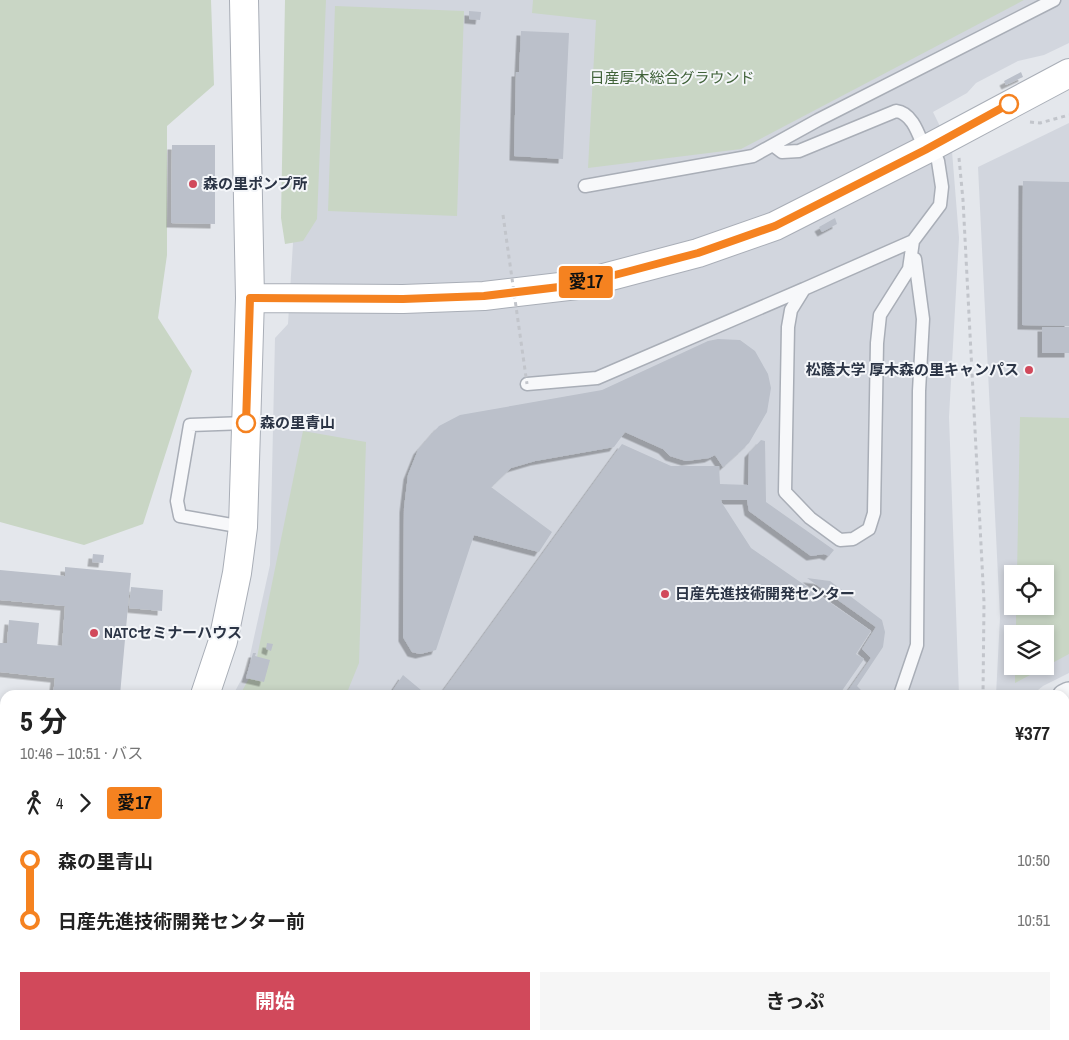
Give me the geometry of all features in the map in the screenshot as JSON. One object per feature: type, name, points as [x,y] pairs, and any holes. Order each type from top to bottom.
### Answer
[{"type":"street","points":[[207,690],[223,641],[238,573],[243,527],[250,298],[244,0]]},
{"type":"street","points":[[250,298],[436,298],[484,296],[576,285],[698,253],[775,226],[938,149],[1069,72]]},
{"type":"lane","points":[[585,186],[728,162],[753,156],[818,120],[1054,0]]},
{"type":"lane","points":[[527,384],[597,378],[804,289],[913,241],[940,205],[942,186],[938,149],[909,117],[902,112],[896,111],[799,151],[782,152],[774,146]]},
{"type":"lane","points":[[804,289],[791,310],[788,327],[786,492],[810,518],[840,540],[854,539],[869,529],[874,514],[876,343],[880,315],[910,269],[913,241]]},
{"type":"lane","points":[[902,690],[917,645],[919,401],[923,319],[913,241]]},
{"type":"lane","points":[[243,527],[180,516],[177,501],[190,425],[246,423]]},
{"type":"path","points":[[1025,122],[1040,123],[1069,114]]},
{"type":"path","points":[[938,149],[963,200],[984,602],[983,690]]},
{"type":"path","points":[[503,215],[527,384]]},
{"type":"shaded area","points":[[308,0],[1069,0],[1069,43],[1044,55],[1018,61],[976,83],[967,93],[933,112],[952,151],[959,238],[949,417],[959,690],[236,690],[247,669],[270,565],[275,338],[288,324]]},
{"type":"shaded area","name":"松蔭大学 厚木森の里キャンパス","points":[[1069,123],[1069,673],[1038,690],[996,690],[1000,617],[978,167]]},
{"type":"green space","points":[[0,0],[211,0],[214,85],[167,126],[167,255],[158,318],[192,371],[143,524],[84,545],[0,522]]},
{"type":"green space","points":[[285,0],[326,0],[317,219],[303,241],[285,244],[281,218]]},
{"type":"green space","name":"日産厚木総合グラウンド","points":[[533,0],[1024,0],[741,149],[588,168],[596,20],[532,13]]},
{"type":"green space","points":[[335,6],[464,11],[457,216],[328,211]]},
{"type":"green space","points":[[1020,417],[1069,418],[1069,654],[1054,662],[1054,625],[1016,625],[1016,615],[1054,615],[1054,565],[1017,565]]},
{"type":"green space","points":[[303,431],[366,442],[359,663],[348,690],[243,690],[255,667]]},
{"type":"green space","points":[[1015,675],[1030,675],[1015,683]]},
{"type":"building","points":[[469,11],[481,12],[480,20],[469,19]]},
{"type":"building","points":[[521,31],[569,33],[563,159],[514,156],[516,72],[519,72]]},
{"type":"building","points":[[1021,72],[1023,77],[1006,85],[1004,81]]},
{"type":"building","name":"森の里ポンプ所","points":[[172,145],[215,145],[215,224],[171,223]]},
{"type":"building","points":[[1023,181],[1069,182],[1069,326],[1022,325]]},
{"type":"building","points":[[835,218],[837,224],[822,232],[819,227]]},
{"type":"building","points":[[1042,327],[1069,327],[1069,353],[1042,353]]},
{"type":"building","points":[[718,339],[740,340],[755,351],[768,374],[771,388],[767,412],[749,443],[723,467],[715,455],[709,458],[686,461],[670,456],[663,449],[625,432],[614,447],[535,461],[511,468],[491,487],[552,532],[539,552],[474,535],[436,650],[420,654],[412,652],[403,637],[404,508],[408,475],[418,450],[439,426],[460,415],[602,390],[708,341]]},
{"type":"building","name":"日産先進技術開発センター","points":[[761,440],[765,441],[766,502],[834,550],[829,556],[824,554],[811,556],[749,511],[747,500],[721,500],[751,548],[871,631],[856,654],[864,659],[842,690],[444,690],[622,444],[671,466],[719,466],[720,484],[748,485],[749,453]]},
{"type":"building","points":[[93,554],[104,555],[103,563],[92,562]]},
{"type":"building","name":"NATCセミナーハウス","points":[[65,567],[131,573],[120,690],[54,690],[55,678],[0,672],[0,643],[7,643],[9,620],[39,623],[37,644],[62,646],[65,606],[0,600],[0,570],[65,576]]},
{"type":"building","name":"日産先進技術開発センター","points":[[807,578],[830,581],[882,620],[885,632],[883,647],[857,686],[861,690],[849,690],[871,658],[862,649],[876,627]]},
{"type":"building","points":[[131,587],[163,590],[162,611],[129,608]]},
{"type":"building","points":[[267,643],[273,644],[271,651],[266,649]]},
{"type":"building","points":[[253,653],[256,653],[255,656],[270,660],[264,682],[246,678]]},
{"type":"building","points":[[403,675],[421,690],[393,690]]},
{"type":"bus line","name":"愛17","points":[[246,423],[250,298],[403,299],[484,296],[576,285],[698,253],[775,226],[953,136],[1009,104]]},
{"type":"place","name":"森の里ポンプ所","points":[[193,184]]},
{"type":"place","name":"松蔭大学 厚木森の里キャンパス","points":[[1029,370]]},
{"type":"place","name":"森の里青山","points":[[246,423]]},
{"type":"place","name":"日産先進技術開発センター","points":[[665,594]]},
{"type":"place","name":"NATCセミナーハウス","points":[[94,633]]}]
